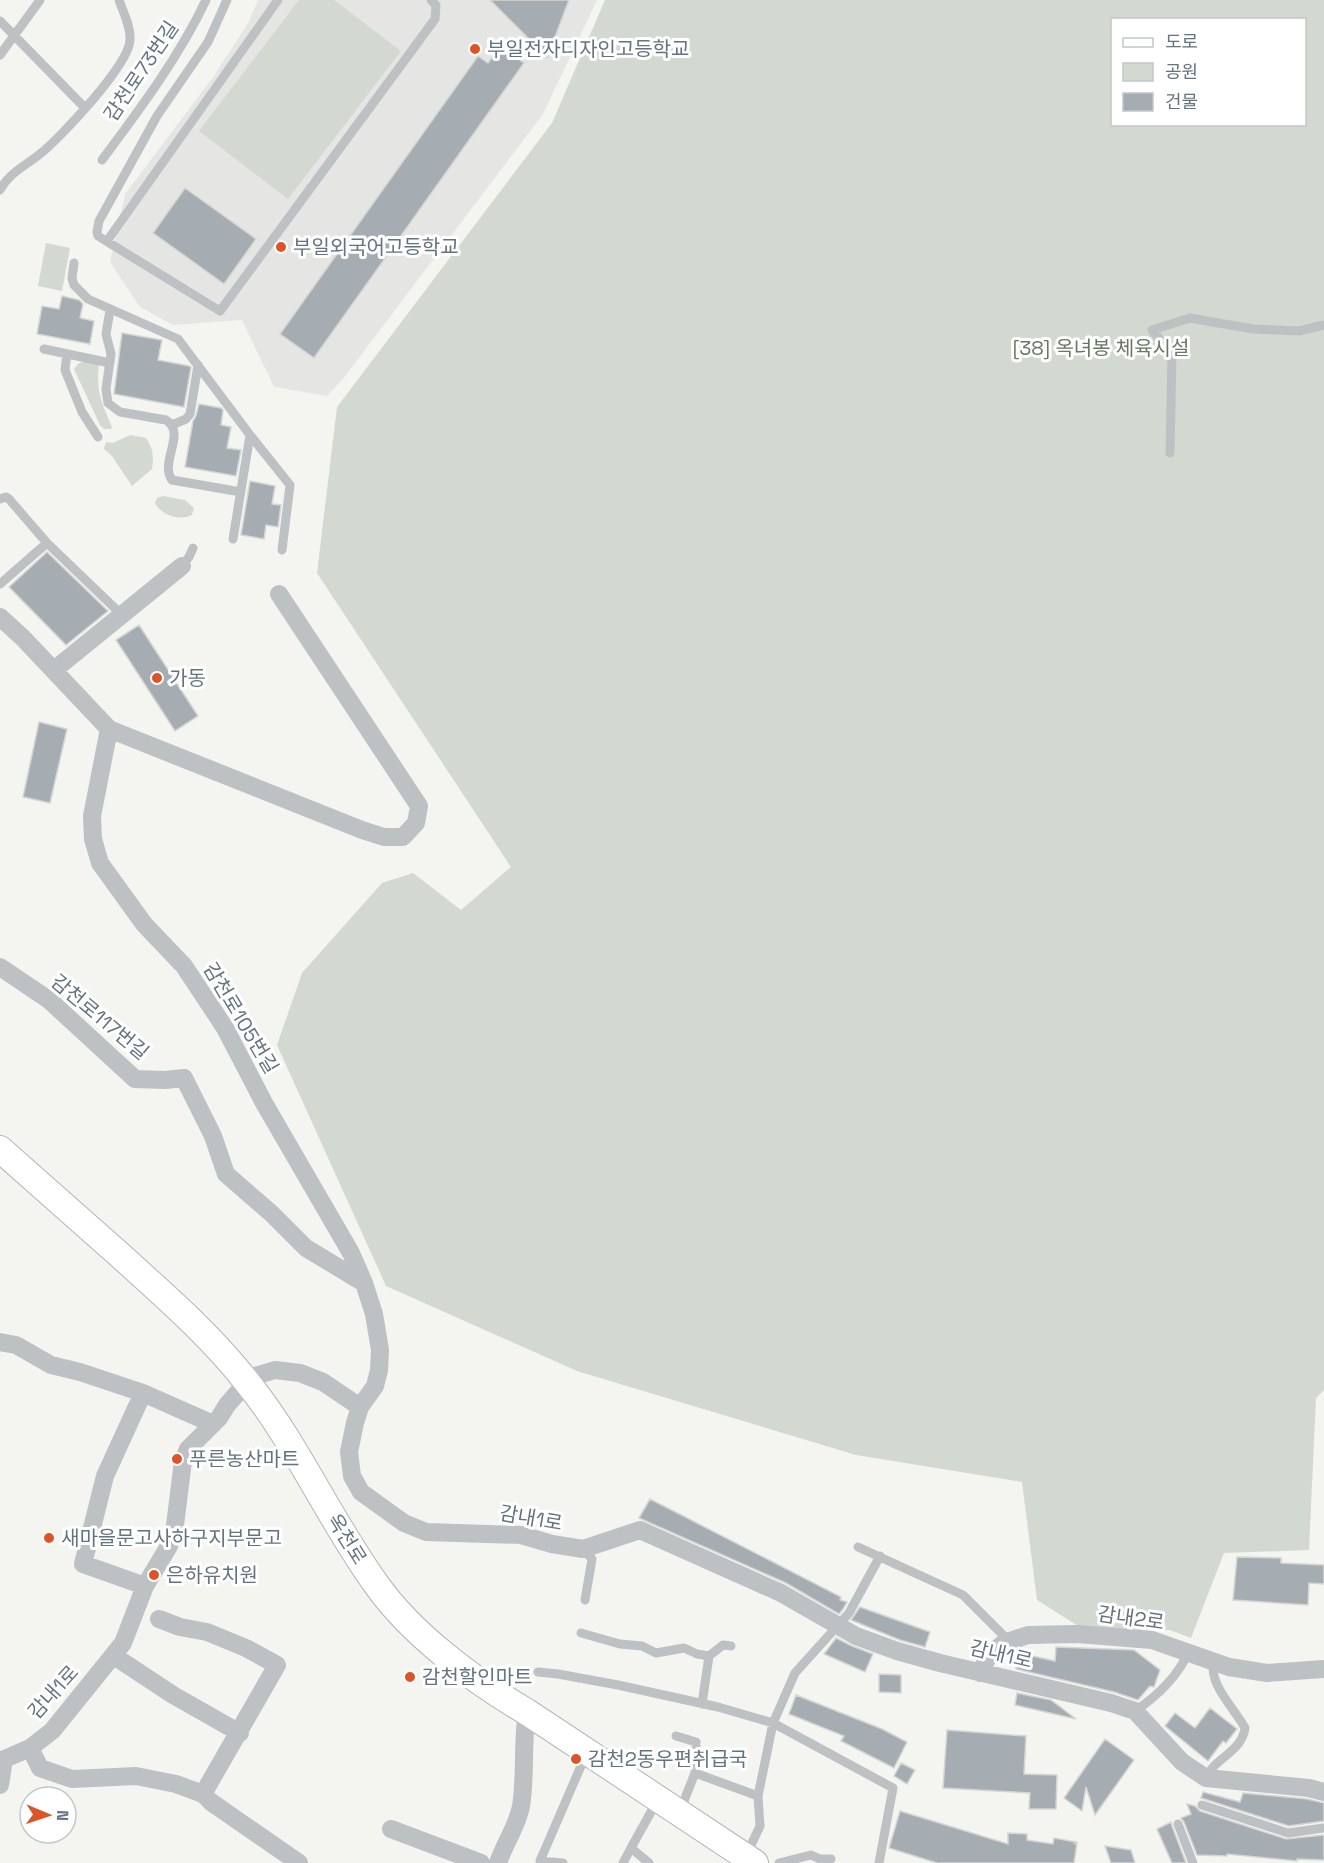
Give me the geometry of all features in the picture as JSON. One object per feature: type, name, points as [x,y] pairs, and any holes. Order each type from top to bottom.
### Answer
[{"type":"street","points":[[54,670],[182,566]]},
{"type":"street","points":[[0,616],[108,729],[362,830],[384,837],[403,837],[416,823],[419,806],[279,594]]},
{"type":"street","name":"감천로105번길","points":[[108,729],[92,816],[93,839],[100,863],[144,924],[184,966],[225,1029],[264,1103],[351,1253],[374,1314],[380,1350],[375,1386],[360,1407]]},
{"type":"street","name":"감천로117번길","points":[[0,967],[49,1000],[135,1079],[184,1078],[213,1136],[226,1174],[272,1214],[306,1248],[364,1283]]},
{"type":"street","name":"옥천로","points":[[0,1149],[193,1321],[247,1382],[284,1435],[376,1585],[400,1614],[444,1654],[497,1694],[658,1798],[741,1857]]},
{"type":"street","points":[[0,1342],[16,1345],[51,1365],[143,1393],[213,1424]]},
{"type":"street","name":"감내1로","points":[[2,1760],[30,1748],[52,1731],[114,1656],[123,1642],[145,1586],[169,1546],[175,1525],[183,1461],[188,1449],[213,1424],[247,1382],[255,1376],[275,1370],[300,1373],[323,1382],[360,1407],[349,1452],[352,1476],[361,1492],[404,1523],[426,1532],[521,1535],[561,1546],[583,1549],[640,1530],[781,1593],[856,1636],[897,1651],[1111,1702],[1136,1711],[1182,1761],[1206,1778]]},
{"type":"street","points":[[143,1393],[105,1476],[83,1564],[145,1586]]},
{"type":"street","points":[[159,1619],[180,1627],[207,1632],[246,1648],[277,1665],[204,1794]]},
{"type":"street","name":"감내2로","points":[[980,1672],[989,1655],[1009,1641],[1028,1635],[1119,1636],[1152,1640],[1229,1667],[1267,1673],[1324,1669]]},
{"type":"street","points":[[114,1656],[173,1695],[240,1733]]},
{"type":"street","points":[[498,1863],[520,1809],[523,1786],[523,1741],[527,1712]]},
{"type":"street","points":[[30,1748],[40,1768],[72,1779],[136,1776],[176,1784],[204,1794],[211,1802],[299,1863]]},
{"type":"street","points":[[0,1785],[2,1760]]},
{"type":"street","points":[[1206,1778],[1309,1788],[1324,1792]]},
{"type":"street","points":[[391,1829],[481,1863]]},
{"type":"lane","points":[[0,55],[40,0]]},
{"type":"lane","points":[[0,190],[8,176],[52,144],[69,128],[107,83],[130,43],[130,34],[119,0]]},
{"type":"lane","name":"감천로73번길","points":[[102,160],[188,35],[206,0]]},
{"type":"lane","points":[[227,0],[208,42],[157,116],[99,221],[97,234],[221,310],[435,19],[436,5],[431,0]]},
{"type":"lane","points":[[107,241],[278,0]]},
{"type":"lane","points":[[0,21],[13,37],[85,108]]},
{"type":"lane","points":[[74,263],[72,278],[77,290],[88,299],[174,336],[291,485],[282,550]]},
{"type":"lane","points":[[110,310],[106,334],[111,354],[106,394],[110,406],[120,412],[166,420],[172,425],[174,432],[168,471],[172,480],[241,492]]},
{"type":"lane","points":[[1170,453],[1172,354],[1152,330],[1190,318],[1253,329],[1299,331],[1324,325]]},
{"type":"lane","points":[[44,349],[110,363]]},
{"type":"lane","points":[[67,354],[65,370],[81,412],[98,437]]},
{"type":"lane","points":[[172,425],[186,419],[190,414],[198,365]]},
{"type":"lane","points":[[233,539],[250,435]]},
{"type":"lane","points":[[0,499],[6,497],[9,499],[47,543],[122,615]]},
{"type":"lane","points":[[0,584],[47,543]]},
{"type":"lane","points":[[182,566],[193,548]]},
{"type":"lane","points":[[858,1547],[963,1595],[1009,1641]]},
{"type":"lane","points":[[583,1549],[592,1559],[585,1600]]},
{"type":"lane","points":[[741,1857],[760,1826],[758,1796],[773,1723],[795,1673],[849,1613],[880,1556]]},
{"type":"lane","points":[[581,1633],[620,1644],[642,1646],[656,1653],[684,1648],[709,1656]]},
{"type":"lane","points":[[702,1704],[709,1656],[723,1645],[730,1646]]},
{"type":"lane","points":[[1136,1711],[1164,1688],[1188,1653]]},
{"type":"lane","points":[[1206,1778],[1209,1770],[1236,1746],[1244,1735],[1245,1728],[1217,1684],[1213,1668],[1215,1662]]},
{"type":"lane","points":[[538,1672],[608,1683],[773,1723],[893,1788],[879,1863]]},
{"type":"lane","points":[[676,1736],[696,1742],[695,1773],[679,1813]]},
{"type":"lane","points":[[563,1863],[540,1861],[587,1752]]},
{"type":"lane","points":[[695,1773],[758,1796]]},
{"type":"lane","points":[[623,1863],[658,1798]]},
{"type":"lane","points":[[1202,1805],[1288,1833],[1324,1828]]},
{"type":"lane","points":[[1178,1824],[1193,1863]]},
{"type":"lane","points":[[632,1848],[649,1863]]},
{"type":"lane","points":[[779,1863],[811,1855],[820,1859],[831,1859]]},
{"type":"shaded area","points":[[258,0],[597,0],[543,114],[343,379],[327,396],[274,387],[242,320],[173,325],[140,307],[110,262],[125,194],[214,76],[248,23]]},
{"type":"green space","points":[[299,0],[334,0],[401,51],[288,199],[199,131]]},
{"type":"green space","name":"[38] 옥녀봉 체육시설","points":[[605,0],[1324,0],[1324,1390],[1316,1398],[1309,1550],[1224,1553],[1191,1638],[1170,1630],[1086,1631],[1037,1600],[1022,1482],[856,1455],[577,1371],[386,1286],[277,1045],[302,973],[382,883],[413,873],[461,910],[511,867],[317,573],[337,407],[552,123]]},
{"type":"green space","points":[[46,243],[70,248],[62,291],[38,286]]},
{"type":"green space","points":[[84,361],[99,364],[99,390],[111,429],[104,429],[100,425],[74,369]]},
{"type":"green space","points":[[130,435],[146,438],[153,457],[152,469],[132,486],[112,456],[104,449],[106,442],[113,443]]},
{"type":"green space","points":[[163,496],[185,500],[194,508],[192,515],[177,517],[162,511],[155,503],[157,498]]},
{"type":"building","points":[[490,0],[569,0],[547,58],[531,41]]},
{"type":"building","points":[[500,46],[524,63],[314,358],[280,334],[478,56],[488,63]]},
{"type":"building","points":[[185,188],[256,239],[224,284],[153,233]]},
{"type":"building","points":[[62,296],[79,300],[83,304],[80,318],[94,321],[90,344],[37,334],[42,306],[59,309]]},
{"type":"building","points":[[122,333],[162,340],[158,360],[191,367],[184,407],[114,394]]},
{"type":"building","points":[[199,404],[223,410],[221,425],[231,427],[227,448],[241,450],[236,476],[185,467],[193,421]]},
{"type":"building","points":[[250,481],[275,486],[272,504],[281,505],[278,527],[266,525],[264,539],[241,535]]},
{"type":"building","points":[[47,552],[108,611],[66,645],[9,587]]},
{"type":"building","name":"가동","points":[[139,625],[198,716],[175,731],[116,640]]},
{"type":"building","points":[[39,722],[67,729],[50,803],[23,797]]},
{"type":"building","points":[[650,1499],[847,1602],[839,1614],[786,1583],[639,1518]]},
{"type":"building","points":[[1237,1557],[1281,1558],[1281,1563],[1324,1565],[1324,1584],[1309,1583],[1308,1605],[1233,1600]]},
{"type":"building","points":[[860,1607],[930,1632],[925,1647],[900,1640],[851,1620]]},
{"type":"building","points":[[836,1638],[873,1654],[865,1672],[824,1654]]},
{"type":"building","points":[[1056,1647],[1134,1650],[1160,1670],[1154,1687],[1150,1686],[1138,1700],[1114,1692],[1016,1669],[1019,1653],[1055,1661]]},
{"type":"building","points":[[879,1674],[901,1675],[901,1693],[879,1692]]},
{"type":"building","points":[[1017,1693],[1051,1700],[1076,1719],[1015,1705]]},
{"type":"building","points":[[796,1695],[882,1729],[907,1742],[894,1768],[841,1741],[844,1736],[789,1714]]},
{"type":"building","points":[[1210,1708],[1237,1729],[1226,1743],[1223,1741],[1208,1761],[1165,1726],[1175,1713],[1195,1728]]},
{"type":"building","points":[[947,1730],[1026,1736],[1024,1774],[1057,1775],[1056,1809],[1029,1809],[1030,1793],[943,1788]]},
{"type":"building","points":[[1105,1739],[1134,1760],[1095,1815],[1086,1787],[1082,1811],[1064,1798]]},
{"type":"building","points":[[901,1763],[915,1770],[907,1784],[894,1776]]},
{"type":"building","points":[[1203,1792],[1240,1802],[1243,1793],[1307,1799],[1324,1803],[1324,1821],[1289,1826],[1201,1798]]},
{"type":"building","points":[[1187,1804],[1195,1806],[1200,1811],[1286,1839],[1324,1835],[1324,1860],[1297,1859],[1297,1861],[1227,1854],[1227,1856],[1197,1855],[1181,1818],[1191,1814]]},
{"type":"building","points":[[900,1811],[1008,1844],[1008,1833],[1027,1834],[1027,1840],[1053,1844],[1054,1838],[1076,1842],[1074,1844],[1077,1843],[1074,1863],[937,1863],[889,1848]]},
{"type":"building","points":[[1171,1822],[1186,1863],[1172,1863],[1157,1829]]},
{"type":"building","points":[[1105,1846],[1131,1850],[1135,1863],[1111,1863]]},
{"type":"place","name":"부일전자디자인고등학교","points":[[475,49]]},
{"type":"place","name":"부일외국어고등학교","points":[[281,247]]},
{"type":"place","name":"가동","points":[[157,678]]},
{"type":"place","name":"푸른농산마트","points":[[177,1459]]},
{"type":"place","name":"새마을문고사하구지부문고","points":[[49,1538]]},
{"type":"place","name":"은하유치원","points":[[154,1575]]},
{"type":"place","name":"감천할인마트","points":[[410,1677]]},
{"type":"place","name":"감천2동우편취급국","points":[[576,1759]]}]
